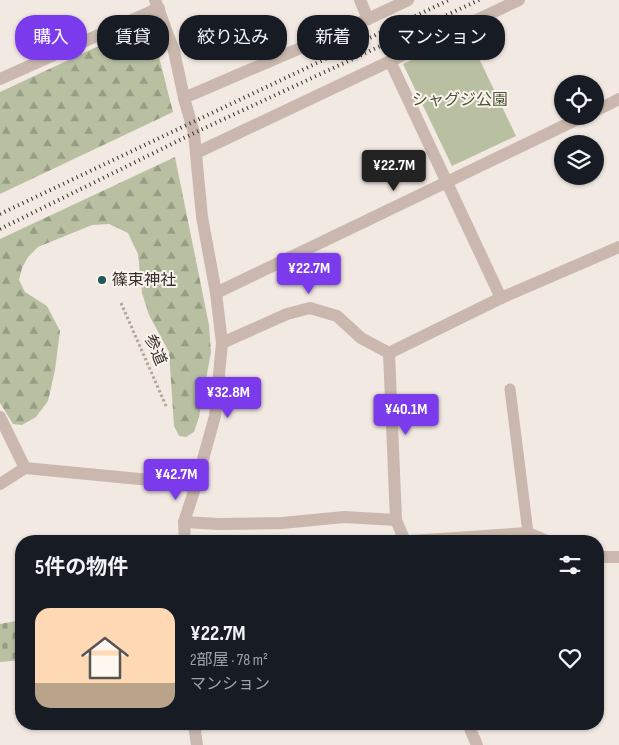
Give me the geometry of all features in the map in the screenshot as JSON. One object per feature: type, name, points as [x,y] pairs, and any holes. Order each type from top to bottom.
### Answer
[{"type":"street","points":[[360,0],[366,15]]},
{"type":"street","points":[[369,19],[408,0]]},
{"type":"street","points":[[196,153],[519,0]]},
{"type":"street","points":[[0,79],[157,4],[174,51],[194,133],[202,217],[216,293],[222,343],[214,416],[196,488],[184,522],[185,535]]},
{"type":"street","points":[[184,98],[297,49]]},
{"type":"street","points":[[390,61],[501,298]]},
{"type":"street","points":[[604,107],[619,100]]},
{"type":"street","points":[[216,293],[565,125]]},
{"type":"street","points":[[389,353],[501,298],[619,247]]},
{"type":"street","points":[[222,343],[287,314],[310,308],[337,316],[361,338],[389,353]]},
{"type":"street","points":[[389,353],[396,520],[403,535]]},
{"type":"street","points":[[0,417],[25,468]]},
{"type":"street","points":[[0,484],[25,468],[180,483],[196,488]]},
{"type":"street","points":[[184,522],[219,524],[282,523],[344,517],[396,520]]},
{"type":"street","points":[[499,535],[528,533],[533,535]]},
{"type":"street","points":[[604,557],[619,557]]},
{"type":"street","points":[[195,730],[197,745]]},
{"type":"street","points":[[471,730],[477,745]]},
{"type":"lane","points":[[510,389],[528,533]]},
{"type":"path","name":"参道","points":[[121,303],[166,406]]},
{"type":"green space","points":[[97,47],[97,60],[160,60],[173,112],[0,194],[0,92],[69,60],[87,60],[87,51]]},
{"type":"green space","name":"シャグジ公園","points":[[411,60],[480,60],[516,136],[452,166],[403,64]]},
{"type":"green space","points":[[175,157],[209,325],[211,352],[199,417],[194,432],[186,437],[179,436],[174,426],[169,352],[149,315],[142,293],[138,254],[128,233],[109,224],[92,225],[38,247],[28,257],[22,268],[19,280],[25,292],[47,306],[60,331],[55,370],[48,401],[36,417],[22,425],[13,424],[0,403],[0,239]]},
{"type":"green space","points":[[15,621],[15,661],[0,662],[0,624]]},
{"type":"railway","points":[[0,214],[449,0]]},
{"type":"railway","points":[[0,229],[194,133],[479,0]]},
{"type":"place","name":"篠束神社","points":[[102,280]]}]
